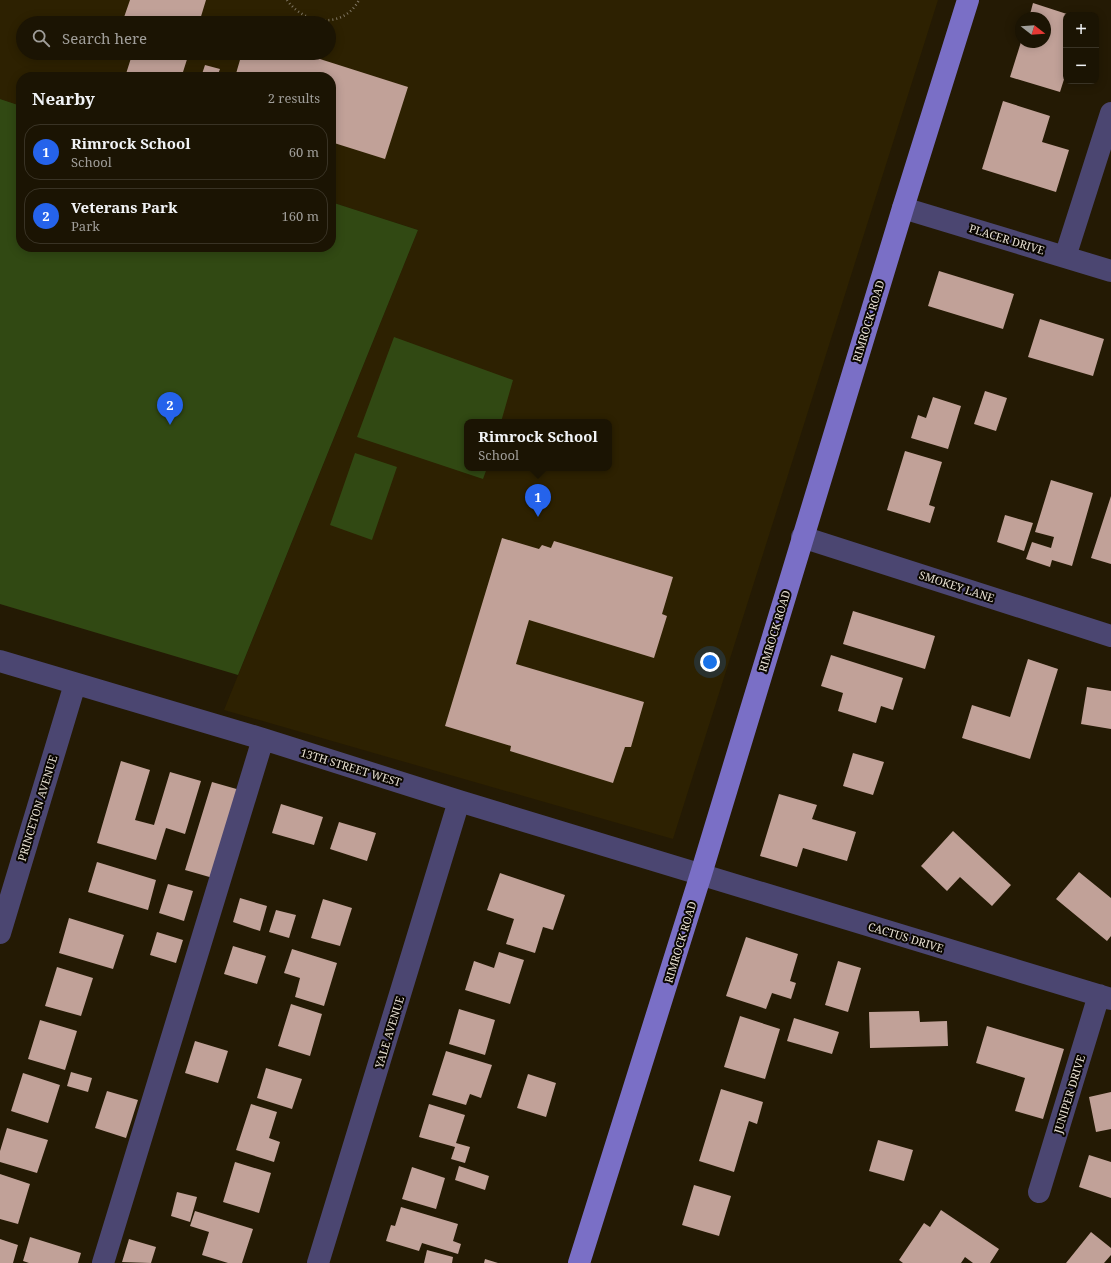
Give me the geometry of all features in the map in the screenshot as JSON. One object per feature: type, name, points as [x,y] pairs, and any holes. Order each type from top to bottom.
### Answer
[{"type":"main road","name":"RIMROCK ROAD","points":[[579,1263],[701,874],[802,537],[968,0]]},
{"type":"street","points":[[1065,257],[1111,113]]},
{"type":"street","name":"PLACER DRIVE","points":[[903,208],[1111,270]]},
{"type":"street","name":"SMOKEY LANE","points":[[802,537],[1111,636]]},
{"type":"street","name":"13TH STREET WEST","points":[[0,661],[263,739],[459,801],[701,874]]},
{"type":"street","name":"PRINCETON AVENUE","points":[[0,933],[75,684]]},
{"type":"street","points":[[103,1263],[263,739]]},
{"type":"street","name":"YALE AVENUE","points":[[318,1263],[459,801]]},
{"type":"street","name":"CACTUS DRIVE","points":[[701,874],[1105,997]]},
{"type":"street","name":"JUNIPER DRIVE","points":[[1038,1192],[1105,997]]},
{"type":"path","points":[[287,0],[297,12],[304,16]]},
{"type":"path","points":[[336,19],[349,12],[360,0]]},
{"type":"shaded area","points":[[0,0],[938,0],[673,839],[224,710],[418,230],[336,204],[336,72],[16,72],[16,104],[0,99]]},
{"type":"green space","points":[[0,99],[16,104],[16,252],[336,252],[336,204],[418,230],[238,675],[0,604]]},
{"type":"green space","points":[[394,337],[513,380],[502,419],[464,419],[464,471],[486,471],[483,479],[357,437]]},
{"type":"green space","points":[[355,453],[397,467],[372,540],[330,525]]},
{"type":"building","points":[[130,0],[206,0],[201,16],[124,16]]},
{"type":"building","points":[[1033,3],[1063,13],[1063,82],[1060,92],[1010,77],[1019,48],[1051,48],[1051,12],[1031,12]]},
{"type":"building","points":[[130,60],[187,60],[183,72],[127,72]]},
{"type":"building","points":[[240,60],[323,60],[408,87],[385,159],[336,144],[336,72],[236,72]]},
{"type":"building","points":[[205,65],[220,69],[219,72],[203,72]]},
{"type":"building","points":[[1003,101],[1050,116],[1042,142],[1069,150],[1056,192],[982,169]]},
{"type":"building","points":[[939,271],[1014,294],[1003,329],[928,306]]},
{"type":"building","points":[[1040,319],[1104,339],[1093,376],[1028,357]]},
{"type":"building","points":[[985,391],[1007,398],[996,431],[974,424]]},
{"type":"building","points":[[933,397],[961,406],[948,449],[911,438],[918,415],[926,418]]},
{"type":"building","points":[[905,451],[942,462],[929,505],[935,507],[930,523],[887,510]]},
{"type":"building","points":[[1051,480],[1093,493],[1072,566],[1052,560],[1050,567],[1026,559],[1032,542],[1051,548],[1054,537],[1035,532]]},
{"type":"building","points":[[1111,496],[1111,564],[1091,558]]},
{"type":"building","points":[[1005,515],[1033,523],[1024,551],[997,542]]},
{"type":"building","points":[[502,538],[539,549],[542,545],[551,548],[554,541],[673,577],[662,614],[667,616],[654,658],[529,620],[516,664],[644,702],[631,747],[625,747],[613,783],[510,751],[511,746],[445,726]]},
{"type":"building","points":[[853,611],[935,636],[925,669],[843,644]]},
{"type":"building","points":[[831,655],[903,678],[893,710],[881,706],[876,723],[838,711],[843,693],[821,686]]},
{"type":"building","points":[[1028,659],[1058,669],[1030,759],[962,738],[972,705],[1010,717]]},
{"type":"building","points":[[1087,687],[1111,691],[1111,729],[1081,724]]},
{"type":"building","points":[[853,753],[884,762],[873,795],[843,786]]},
{"type":"building","points":[[121,761],[150,770],[135,820],[154,825],[170,772],[201,781],[185,834],[166,828],[156,860],[97,843]]},
{"type":"building","points":[[212,782],[240,790],[213,878],[185,870]]},
{"type":"building","points":[[779,794],[817,805],[812,819],[856,832],[847,861],[803,848],[797,867],[760,856]]},
{"type":"building","points":[[281,804],[323,817],[314,845],[272,833]]},
{"type":"building","points":[[339,822],[376,833],[367,861],[330,849]]},
{"type":"building","points":[[953,831],[1011,885],[992,906],[960,877],[947,891],[921,866]]},
{"type":"building","points":[[97,862],[156,880],[148,910],[88,892]]},
{"type":"building","points":[[1079,872],[1111,898],[1111,936],[1107,941],[1056,899]]},
{"type":"building","points":[[500,873],[565,895],[553,930],[543,927],[535,953],[506,944],[514,919],[487,910]]},
{"type":"building","points":[[168,884],[193,891],[184,921],[159,913]]},
{"type":"building","points":[[240,898],[267,906],[260,931],[233,922]]},
{"type":"building","points":[[323,899],[352,908],[340,946],[311,938]]},
{"type":"building","points":[[276,910],[296,915],[289,938],[269,932]]},
{"type":"building","points":[[69,918],[124,935],[113,969],[59,953]]},
{"type":"building","points":[[157,932],[183,940],[176,963],[150,955]]},
{"type":"building","points":[[746,937],[798,954],[790,981],[796,983],[791,999],[772,993],[766,1009],[726,996]]},
{"type":"building","points":[[233,946],[266,956],[257,984],[224,974]]},
{"type":"building","points":[[292,949],[337,963],[324,1006],[295,997],[300,978],[284,973]]},
{"type":"building","points":[[499,952],[524,960],[510,1004],[465,990],[474,961],[494,968]]},
{"type":"building","points":[[838,961],[861,968],[848,1012],[825,1005]]},
{"type":"building","points":[[57,967],[93,978],[81,1016],[45,1006]]},
{"type":"building","points":[[291,1004],[322,1014],[310,1056],[278,1046]]},
{"type":"building","points":[[459,1009],[495,1020],[485,1055],[449,1044]]},
{"type":"building","points":[[919,1011],[920,1022],[947,1021],[948,1046],[870,1048],[869,1012]]},
{"type":"building","points":[[740,1016],[780,1029],[765,1079],[724,1067]]},
{"type":"building","points":[[794,1018],[839,1032],[832,1054],[787,1041]]},
{"type":"building","points":[[40,1020],[77,1031],[65,1070],[28,1059]]},
{"type":"building","points":[[987,1026],[1064,1049],[1043,1119],[1015,1111],[1025,1078],[976,1063]]},
{"type":"building","points":[[195,1041],[228,1051],[218,1083],[185,1073]]},
{"type":"building","points":[[446,1051],[492,1065],[481,1098],[470,1094],[466,1105],[432,1095]]},
{"type":"building","points":[[266,1068],[302,1079],[292,1109],[257,1098]]},
{"type":"building","points":[[71,1072],[92,1078],[88,1092],[67,1086]]},
{"type":"building","points":[[23,1073],[60,1085],[48,1123],[11,1111]]},
{"type":"building","points":[[528,1074],[556,1083],[546,1117],[517,1108]]},
{"type":"building","points":[[721,1089],[763,1102],[757,1124],[749,1121],[734,1172],[699,1161]]},
{"type":"building","points":[[107,1091],[138,1100],[126,1138],[95,1128]]},
{"type":"building","points":[[1111,1092],[1111,1129],[1096,1132],[1089,1097]]},
{"type":"building","points":[[251,1104],[277,1112],[269,1138],[280,1142],[274,1162],[236,1150]]},
{"type":"building","points":[[429,1104],[465,1115],[456,1143],[470,1147],[465,1163],[451,1159],[455,1147],[419,1137]]},
{"type":"building","points":[[7,1128],[48,1140],[37,1173],[0,1162],[0,1151]]},
{"type":"building","points":[[878,1140],[913,1150],[904,1181],[869,1171]]},
{"type":"building","points":[[1089,1155],[1111,1162],[1111,1198],[1079,1187]]},
{"type":"building","points":[[235,1162],[271,1173],[259,1213],[223,1202]]},
{"type":"building","points":[[459,1166],[489,1176],[485,1190],[455,1180]]},
{"type":"building","points":[[412,1167],[445,1178],[436,1209],[402,1199]]},
{"type":"building","points":[[0,1174],[30,1184],[18,1224],[0,1219]]},
{"type":"building","points":[[694,1185],[731,1196],[719,1236],[682,1225]]},
{"type":"building","points":[[177,1192],[197,1197],[190,1222],[171,1216]]},
{"type":"building","points":[[401,1207],[458,1224],[453,1241],[461,1244],[458,1254],[422,1243],[419,1251],[386,1241],[391,1225],[395,1226]]},
{"type":"building","points":[[941,1210],[999,1249],[990,1263],[973,1263],[965,1257],[961,1263],[903,1263],[899,1260],[924,1223],[930,1227]]},
{"type":"building","points":[[195,1211],[253,1229],[242,1263],[228,1263],[202,1255],[209,1232],[190,1226]]},
{"type":"building","points":[[1091,1232],[1111,1248],[1111,1255],[1104,1263],[1066,1263]]},
{"type":"building","points":[[30,1237],[81,1253],[78,1263],[29,1263],[23,1261]]},
{"type":"building","points":[[0,1239],[18,1245],[13,1263],[0,1263]]},
{"type":"building","points":[[129,1239],[156,1247],[151,1263],[122,1262]]},
{"type":"building","points":[[427,1250],[453,1257],[452,1263],[424,1263]]},
{"type":"building","points":[[485,1259],[498,1263],[484,1263]]},
{"type":"place","name":"Veterans Park","points":[[170,425]]},
{"type":"place","name":"Rimrock School","points":[[538,517]]}]
